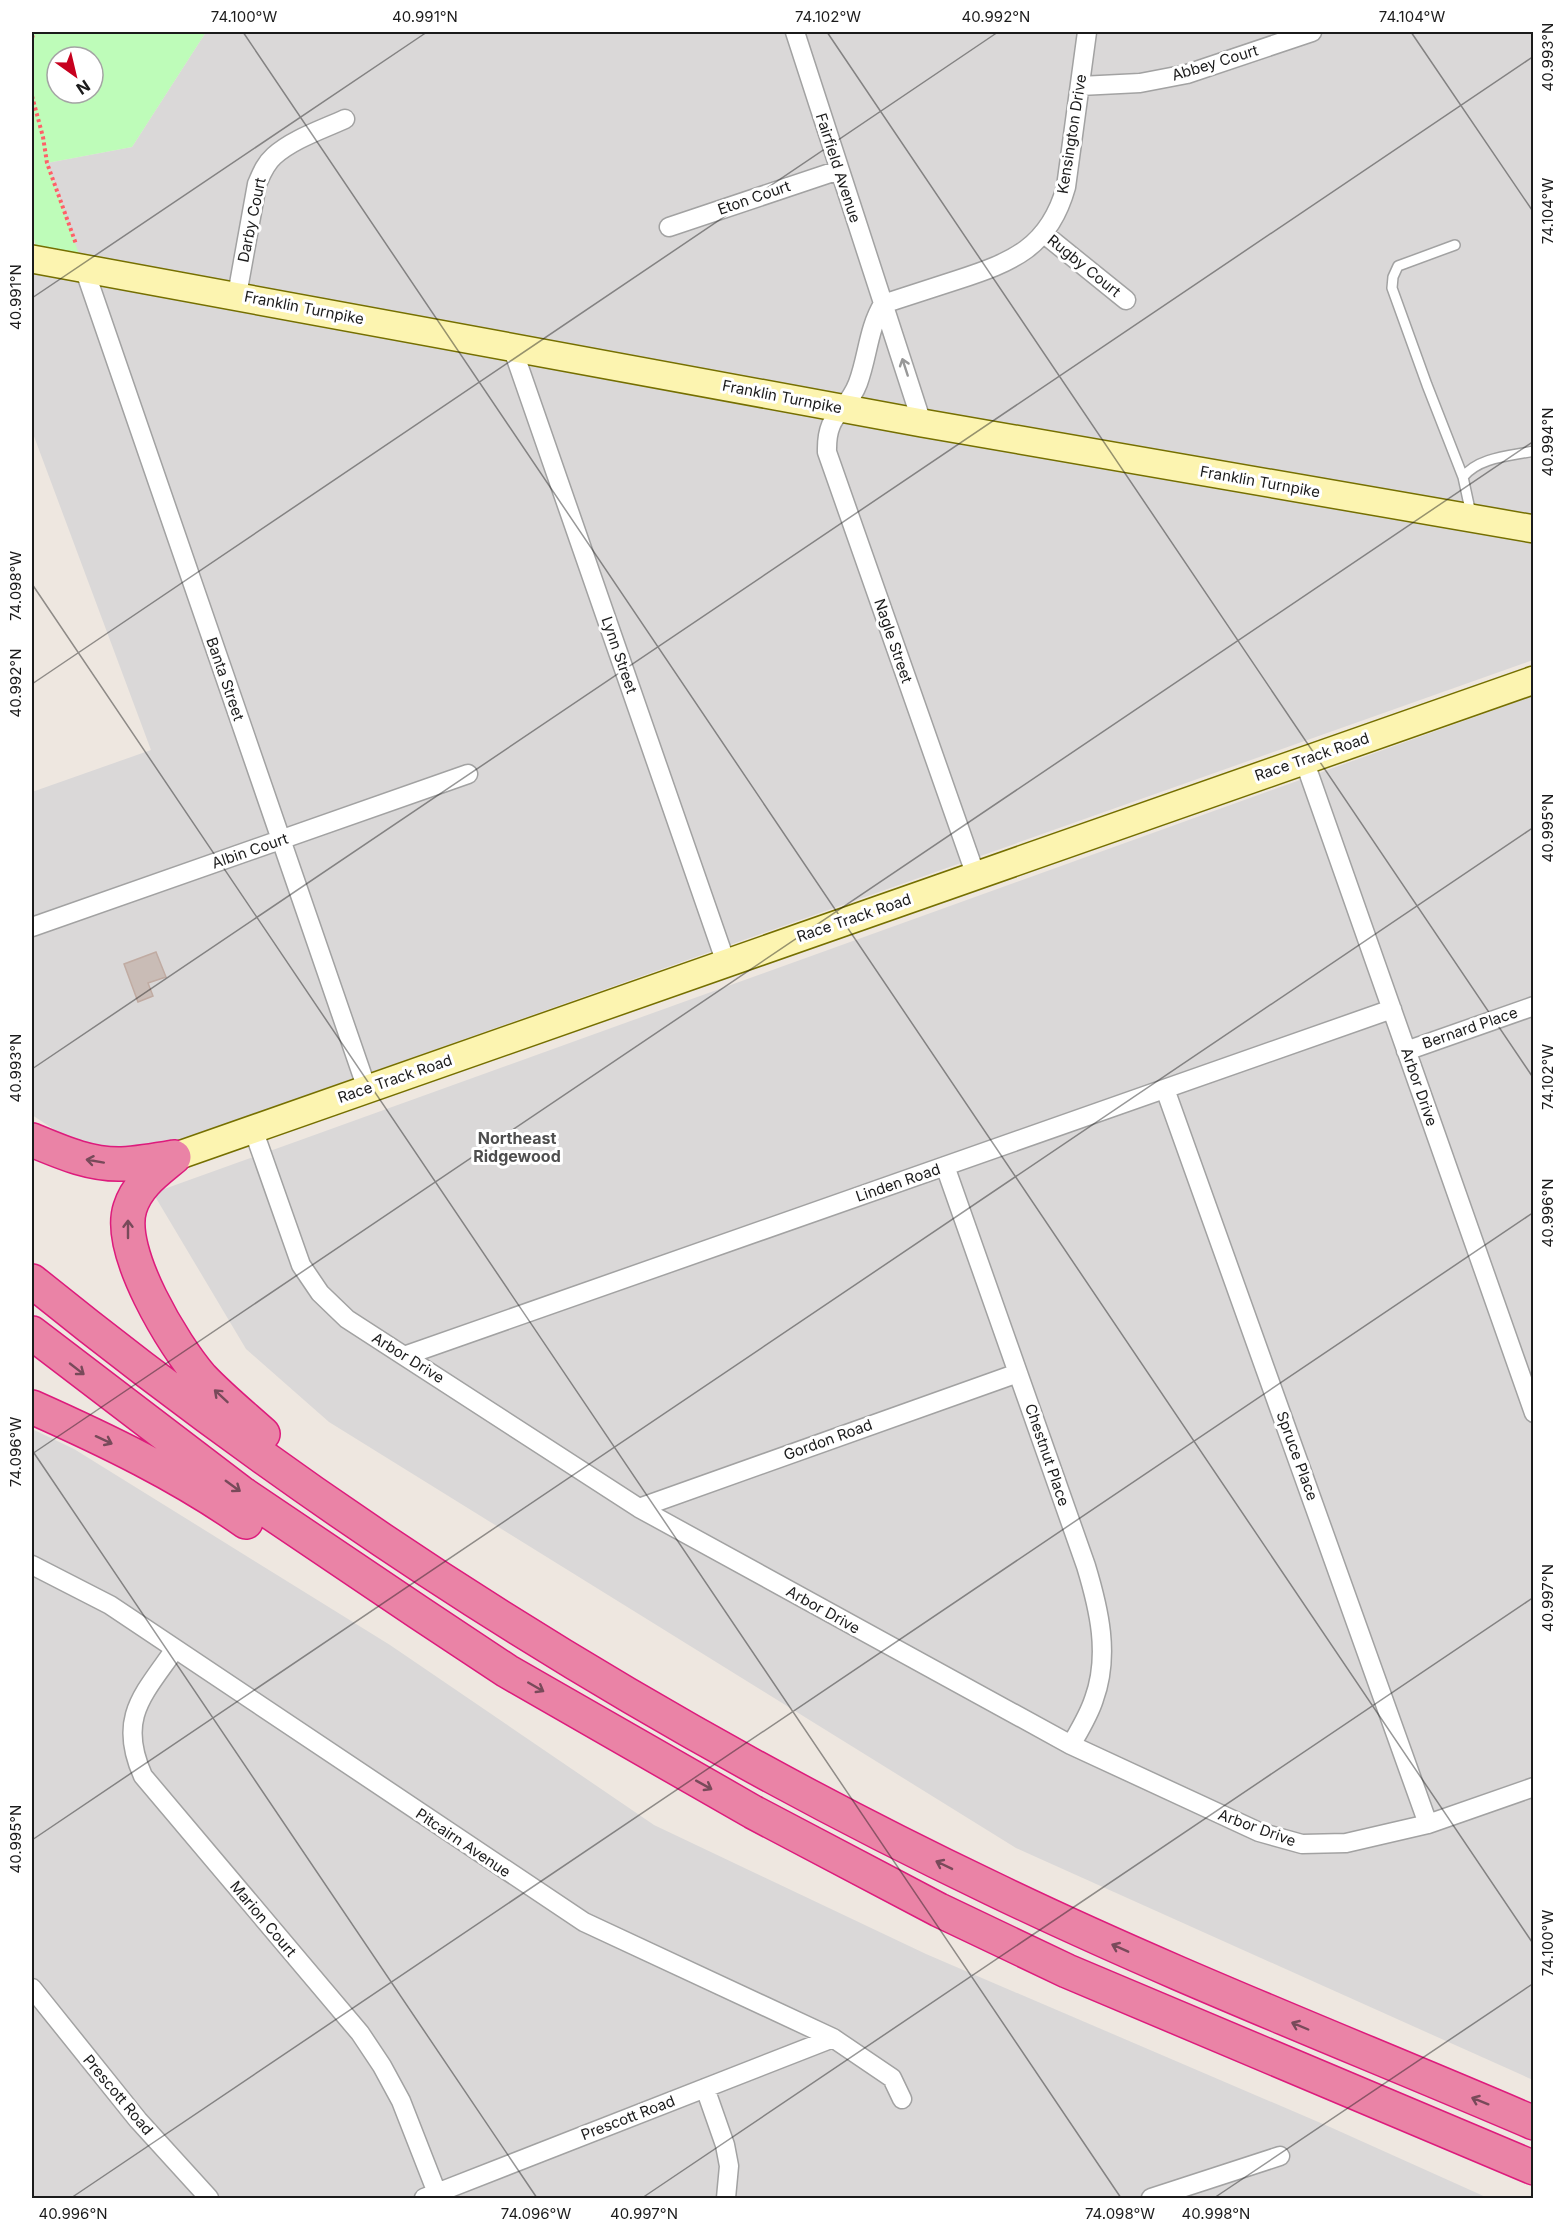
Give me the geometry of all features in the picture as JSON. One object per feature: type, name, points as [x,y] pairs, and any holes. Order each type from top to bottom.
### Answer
[{"type":"highway","points":[[32,1140],[73,1156],[105,1163],[137,1163],[174,1157]]},
{"type":"highway","points":[[174,1157],[140,1188],[129,1211],[127,1224],[130,1250],[159,1312],[181,1349],[204,1379],[356,1522]]},
{"type":"highway","points":[[32,1281],[185,1400],[356,1522],[483,1605],[744,1760],[900,1843],[1121,1949],[1533,2123]]},
{"type":"highway","points":[[32,1333],[243,1494],[507,1671],[753,1812],[877,1878],[1067,1971],[1533,2168]]},
{"type":"highway","points":[[32,1407],[120,1448],[192,1487],[228,1509],[353,1597],[507,1671]]},
{"type":"street","name":"Fairfield Avenue","points":[[795,32],[922,423]]},
{"type":"street","name":"Kensington Drive","points":[[883,304],[998,266],[1024,252],[1043,233],[1058,210],[1066,187],[1087,32]]},
{"type":"street","name":"Abbey Court","points":[[1080,86],[1140,83],[1187,74],[1312,32]]},
{"type":"street","name":"Darby Court","points":[[237,295],[257,184],[264,169],[274,156],[298,141],[345,119]]},
{"type":"street","name":"Eton Court","points":[[669,227],[839,170]]},
{"type":"street","name":"Rugby Court","points":[[1043,233],[1126,300]]},
{"type":"street","name":"Franklin Turnpike","points":[[32,259],[922,423],[1533,529]]},
{"type":"street","name":"Banta Street","points":[[84,268],[368,1089]]},
{"type":"street","points":[[842,408],[859,382],[872,326],[883,304]]},
{"type":"street","name":"Lynn Street","points":[[513,347],[726,963]]},
{"type":"street","name":"Nagle Street","points":[[842,408],[829,426],[826,437],[829,459],[976,876]]},
{"type":"street","name":"Race Track Road","points":[[174,1157],[1533,680]]},
{"type":"street","name":"Arbor Drive","points":[[1304,760],[1533,1413]]},
{"type":"street","name":"Albin Court","points":[[32,927],[468,774]]},
{"type":"street","name":"Bernard Place","points":[[1406,1051],[1533,1006]]},
{"type":"street","name":"Linden Road","points":[[404,1356],[1392,1010]]},
{"type":"street","name":"Spruce Place","points":[[1165,1089],[1428,1824]]},
{"type":"street","name":"Arbor Drive","points":[[253,1129],[295,1251],[310,1280],[333,1307],[348,1319],[639,1508],[1071,1746],[1232,1821],[1281,1839],[1302,1844],[1346,1843],[1428,1824],[1533,1786]]},
{"type":"street","name":"Chestnut Place","points":[[945,1166],[1086,1566],[1098,1610],[1102,1633],[1101,1676],[1088,1714],[1071,1746]]},
{"type":"street","name":"Gordon Road","points":[[639,1508],[1018,1372]]},
{"type":"street","name":"Pitcairn Avenue","points":[[32,1565],[110,1605],[584,1922],[833,2037],[892,2078],[902,2100]]},
{"type":"street","name":"Marion Court","points":[[175,1649],[139,1703],[133,1719],[132,1738],[135,1756],[143,1776],[360,2033],[382,2066],[401,2101],[430,2196]]},
{"type":"street","name":"Prescott Road","points":[[32,1988],[138,2120],[209,2199]]},
{"type":"street","name":"Prescott Road","points":[[430,2196],[833,2037]]},
{"type":"street","points":[[705,2088],[725,2145],[729,2166],[726,2199]]},
{"type":"street","points":[[1151,2199],[1280,2156]]},
{"type":"lane","points":[[1455,245],[1398,266],[1393,277],[1392,288],[1463,477],[1472,519]]},
{"type":"lane","points":[[1463,477],[1479,463],[1533,450]]},
{"type":"path","points":[[32,38],[34,32]]},
{"type":"path","points":[[32,96],[47,163],[84,268]]},
{"type":"shaded area","points":[[206,32],[1533,32],[1533,660],[174,1142],[113,1149],[67,1138],[32,1115],[32,792],[151,750],[32,431],[32,256],[62,204],[47,163],[132,147]]},
{"type":"shaded area","points":[[1533,696],[1533,2080],[1016,1848],[329,1422],[246,1349],[153,1193]]},
{"type":"shaded area","points":[[32,1429],[74,1449],[390,1645],[654,1825],[926,1954],[1330,2127],[1488,2198],[32,2198]]},
{"type":"green space","points":[[32,32],[206,32],[132,147],[47,163],[84,268],[37,252],[32,230]]},
{"type":"building","points":[[156,952],[166,977],[148,983],[153,996],[138,1002],[124,964]]},
{"type":"district","name":"Northeast Ridgewood","points":[[517,1147]]}]
